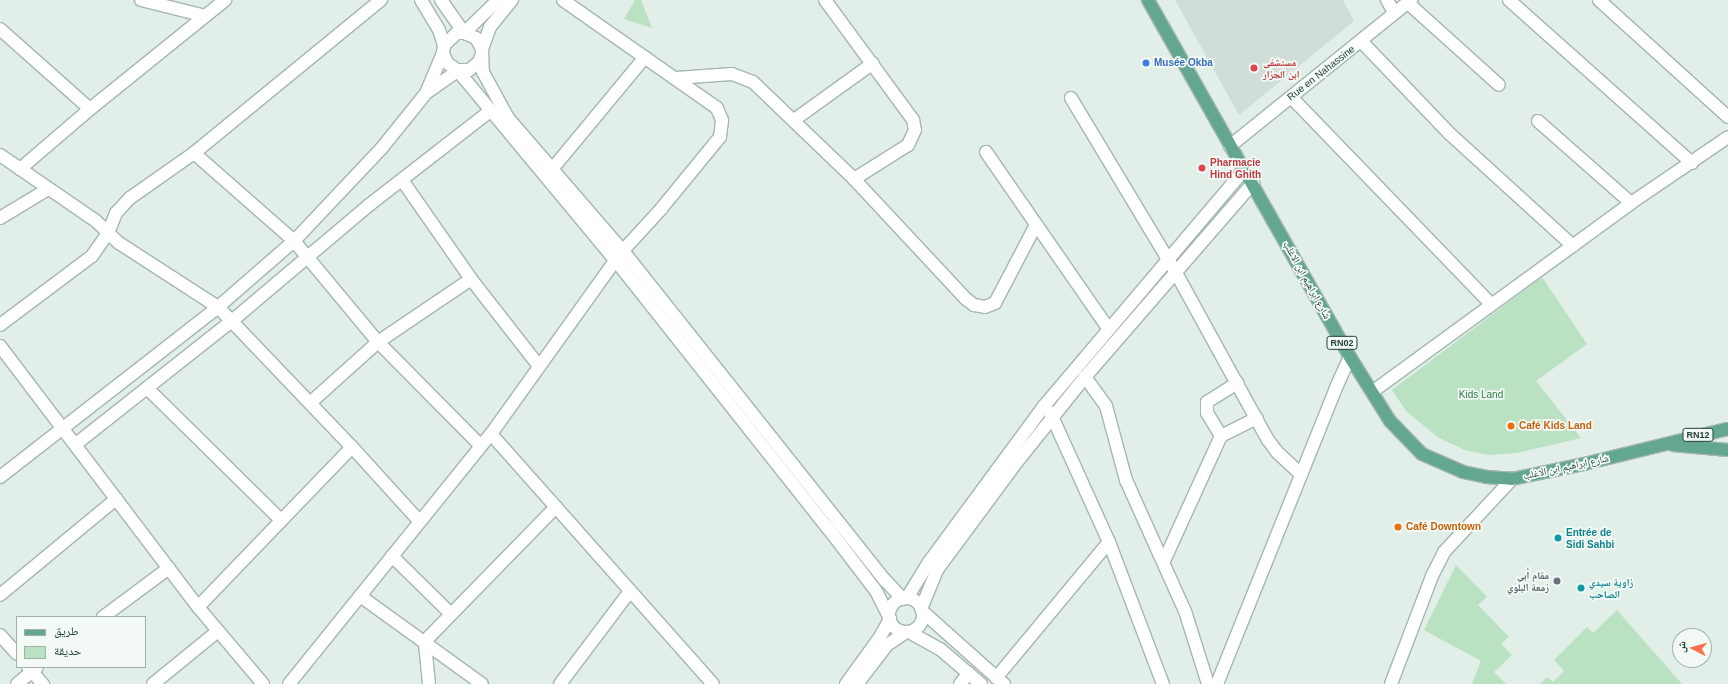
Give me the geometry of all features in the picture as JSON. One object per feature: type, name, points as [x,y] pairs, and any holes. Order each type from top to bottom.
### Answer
[{"type":"main road","name":"شارع ابراهيم ابن الاغلب","points":[[1148,0],[1230,146],[1254,184],[1350,357],[1390,421],[1422,454],[1463,472],[1486,477],[1512,479],[1728,430]]},
{"type":"main road","points":[[1728,430],[1728,444]]},
{"type":"main road","name":"شارع ابراهيم ابن الاغلب","points":[[1670,444],[1728,450]]},
{"type":"street","points":[[141,0],[205,16]]},
{"type":"street","points":[[20,169],[90,109],[225,0]]},
{"type":"street","points":[[0,325],[92,256],[108,233],[116,213],[122,205],[194,153],[381,0]]},
{"type":"street","points":[[421,0],[439,30],[447,63],[458,71],[490,111],[620,256],[885,580],[905,599],[916,602],[922,610],[1000,681],[1109,542]]},
{"type":"street","points":[[442,0],[464,32],[476,38],[481,53],[483,72],[508,118],[553,168],[876,591],[898,630],[907,632],[940,649],[981,684]]},
{"type":"street","points":[[0,477],[218,307],[294,241],[382,149],[426,93],[444,49],[452,36],[464,32],[498,0]]},
{"type":"street","points":[[426,93],[458,71],[474,67],[481,53],[490,27],[512,0]]},
{"type":"street","points":[[289,684],[419,521],[491,434],[620,256],[720,137],[722,120],[717,108],[563,0]]},
{"type":"street","points":[[825,0],[914,120],[915,130],[908,145],[854,179]]},
{"type":"street","points":[[1387,0],[1394,12]]},
{"type":"street","points":[[1508,0],[1692,163]]},
{"type":"street","points":[[1599,0],[1728,117]]},
{"type":"street","points":[[1409,2],[1498,85]]},
{"type":"street","name":"Rue en Nahassine","points":[[1230,146],[1361,41],[1394,12],[1409,2]]},
{"type":"street","points":[[0,29],[90,109]]},
{"type":"street","points":[[1361,41],[1450,134],[1573,246]]},
{"type":"street","points":[[553,168],[645,57]]},
{"type":"street","points":[[794,120],[872,63]]},
{"type":"street","points":[[676,78],[722,73],[742,77],[753,82],[854,179],[966,299],[981,307],[995,303],[1036,225]]},
{"type":"street","points":[[1291,97],[1491,304]]},
{"type":"street","points":[[1070,98],[1175,271],[1277,452],[1300,474]]},
{"type":"street","points":[[76,444],[233,320],[402,180],[490,111]]},
{"type":"street","points":[[1538,121],[1631,203]]},
{"type":"street","points":[[1372,392],[1631,203],[1692,163],[1728,137]]},
{"type":"street","points":[[986,152],[1108,328]]},
{"type":"street","points":[[194,153],[294,241],[378,342],[481,446]]},
{"type":"street","points":[[0,155],[96,221],[108,233],[218,307],[233,320],[310,404],[352,446],[419,521]]},
{"type":"street","points":[[846,684],[880,637],[890,617],[893,605],[905,599],[929,562],[1044,406],[1167,258],[1245,169]]},
{"type":"street","points":[[402,180],[471,280],[539,366]]},
{"type":"street","points":[[857,684],[887,645],[919,626],[922,610],[937,570],[1085,377],[1175,271],[1254,184]]},
{"type":"street","points":[[0,218],[48,189]]},
{"type":"street","points":[[310,404],[378,342],[471,280]]},
{"type":"street","points":[[0,346],[64,428],[116,500],[198,606],[264,684]]},
{"type":"street","points":[[1217,684],[1300,474],[1350,357]]},
{"type":"street","points":[[1085,377],[1106,406],[1126,480],[1164,561],[1185,611],[1208,684]]},
{"type":"street","points":[[1220,436],[1207,413],[1207,402],[1238,383]]},
{"type":"street","points":[[147,388],[281,520]]},
{"type":"street","points":[[1044,406],[1054,417],[1109,542],[1163,684]]},
{"type":"street","points":[[1164,561],[1220,436],[1257,418]]},
{"type":"street","points":[[491,434],[630,591],[706,681]]},
{"type":"street","points":[[198,606],[352,446]]},
{"type":"street","points":[[1391,684],[1432,576],[1444,552],[1512,479]]},
{"type":"street","points":[[0,595],[116,500]]},
{"type":"street","points":[[429,684],[425,644],[450,614],[556,507]]},
{"type":"street","points":[[392,556],[450,614]]},
{"type":"street","points":[[104,616],[169,568]]},
{"type":"street","points":[[560,684],[630,591]]},
{"type":"street","points":[[360,596],[482,684]]},
{"type":"street","points":[[153,684],[218,631]]},
{"type":"street","points":[[0,635],[16,653]]},
{"type":"street","points":[[17,684],[32,668],[43,684]]},
{"type":"street","points":[[960,684],[969,673]]},
{"type":"shaded area","name":"مستشفى ابن الجزار","points":[[1175,0],[1343,0],[1354,21],[1239,115]]},
{"type":"green space","points":[[635,0],[641,0],[652,28],[624,19]]},
{"type":"green space","name":"Kids Land","points":[[1542,277],[1587,344],[1536,381],[1581,438],[1517,453],[1488,455],[1465,450],[1439,438],[1406,411],[1392,390]]},
{"type":"green space","points":[[1456,565],[1487,597],[1478,605],[1509,637],[1501,644],[1512,655],[1494,672],[1506,684],[1472,684],[1481,661],[1424,630]]},
{"type":"green space","points":[[1617,610],[1682,684],[1540,684],[1547,677],[1553,682],[1564,671],[1554,660],[1587,627],[1593,633]]},
{"type":"place","name":"Musée Okba","points":[[1146,63]]},
{"type":"place","name":"مستشفى ابن الجزار","points":[[1254,68]]},
{"type":"place","name":"Pharmacie Hind Ghith","points":[[1202,168]]},
{"type":"place","name":"Café Kids Land","points":[[1511,426]]},
{"type":"place","name":"Café Downtown","points":[[1398,527]]},
{"type":"place","name":"Entrée de Sidi Sahbi","points":[[1558,538]]},
{"type":"place","name":"مقام أبي زمعة البلوي","points":[[1557,581]]},
{"type":"place","name":"زاوية سيدي الصاحب","points":[[1581,588]]}]
